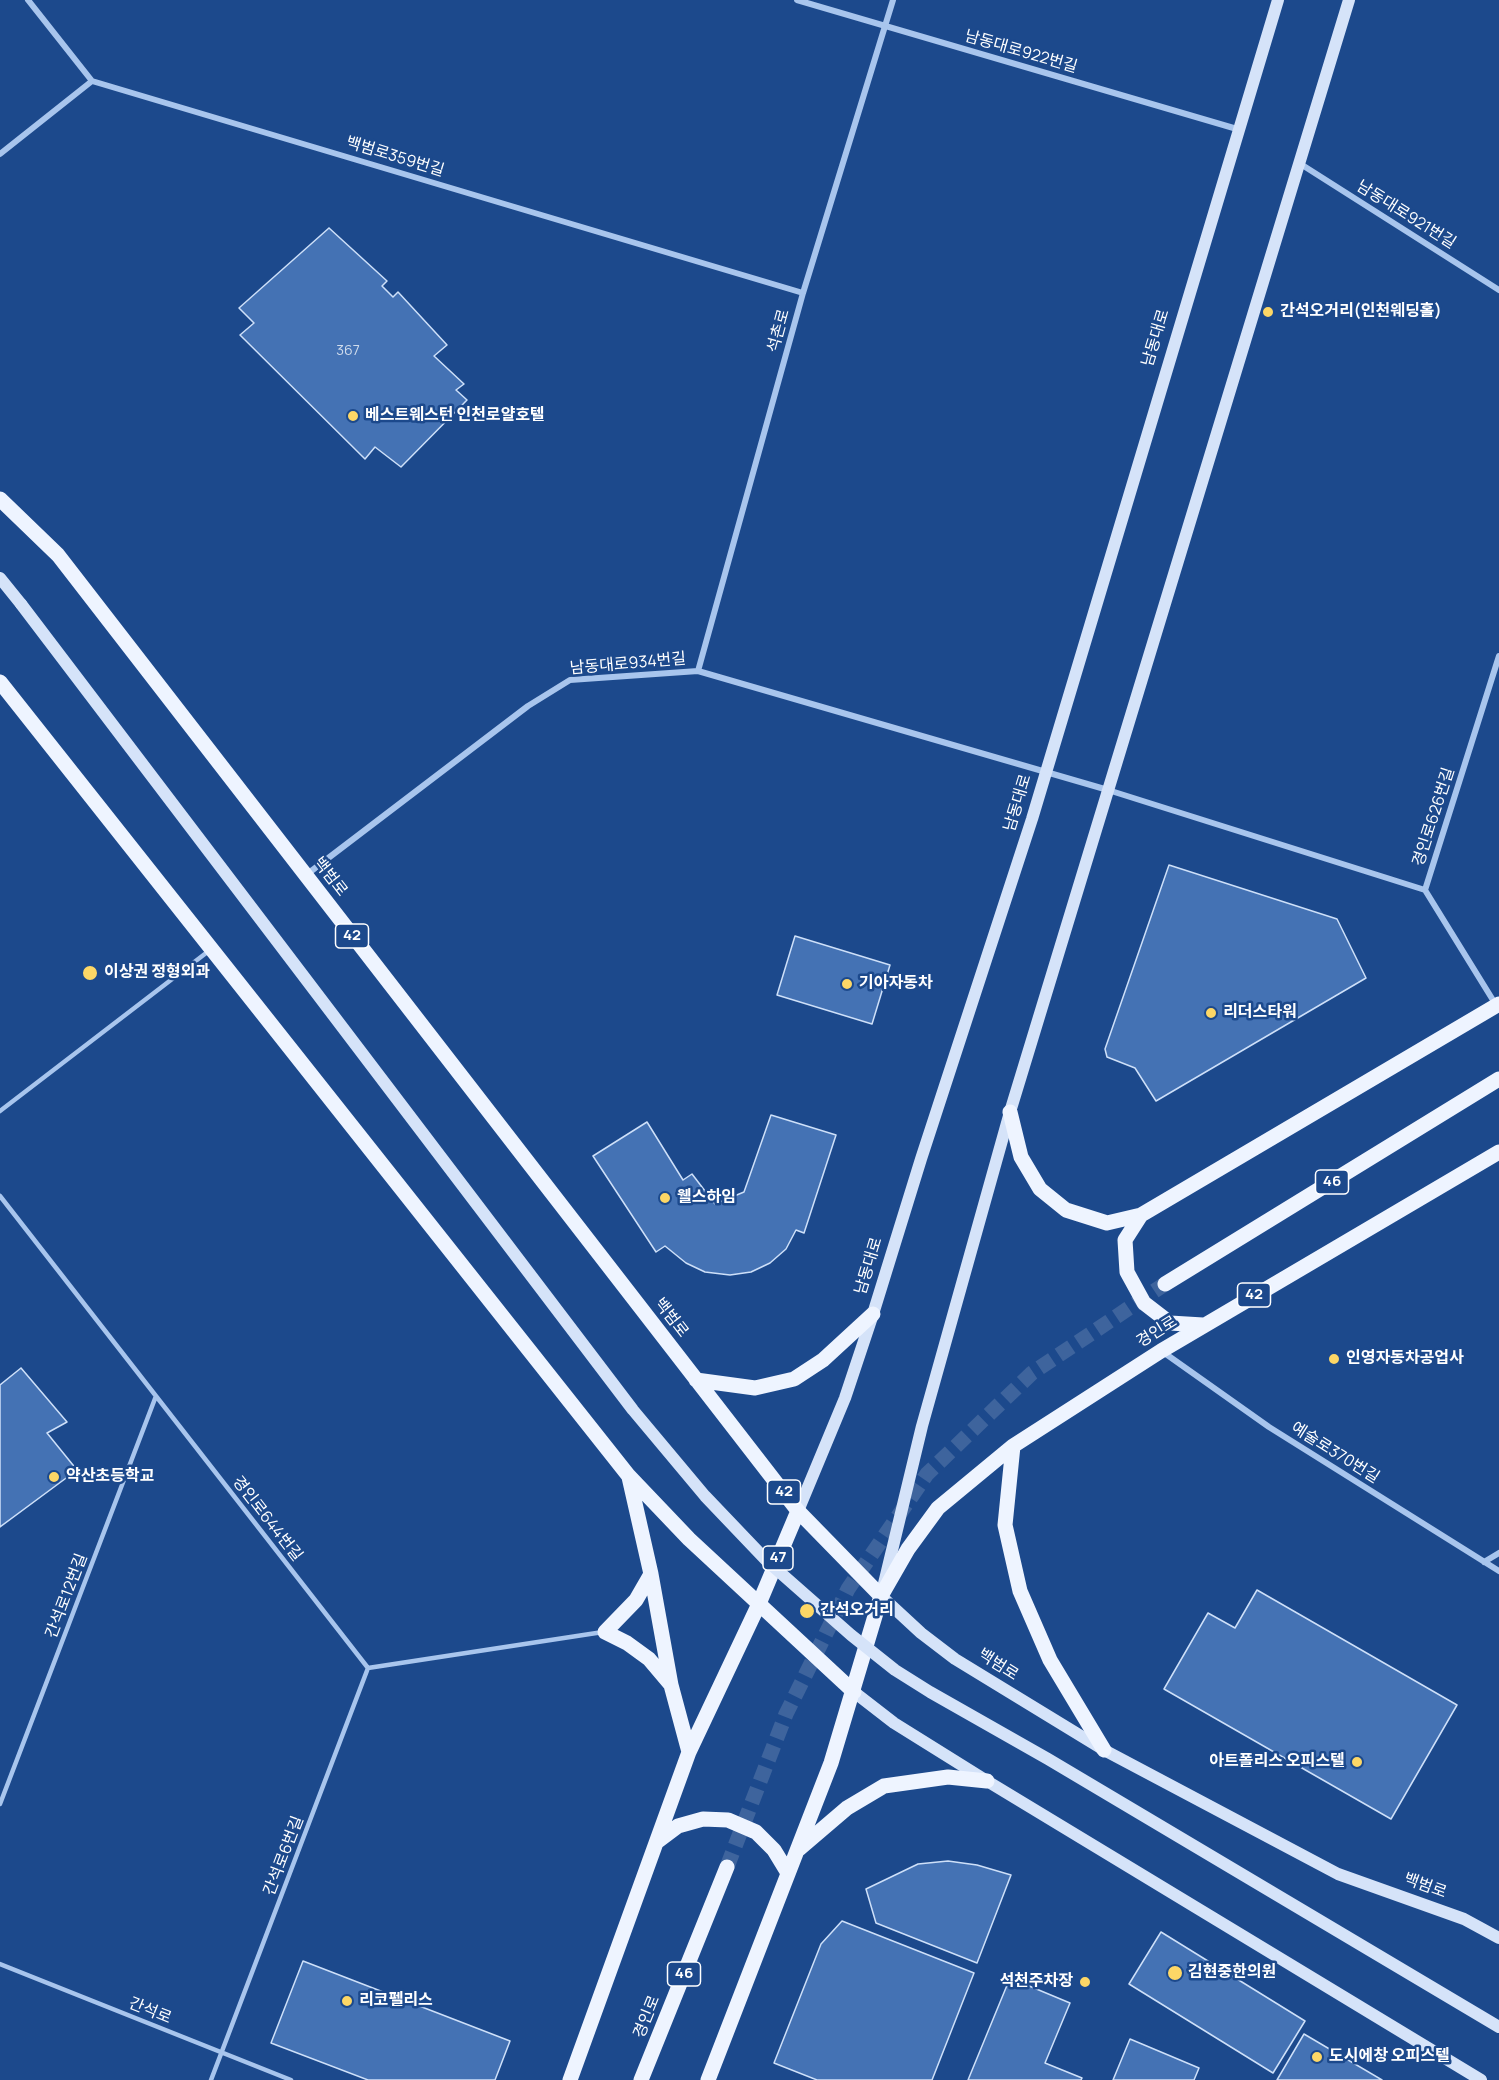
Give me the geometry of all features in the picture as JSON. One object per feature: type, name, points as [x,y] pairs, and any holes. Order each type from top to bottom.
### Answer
[{"type":"main road","name":"남동대로","points":[[570,2080],[689,1752],[759,1605],[844,1398],[873,1314],[1046,772],[1237,129],[1278,0]]},
{"type":"main road","points":[[881,1596],[922,1426],[1010,1112],[1349,0]]},
{"type":"main road","name":"백범로","points":[[0,499],[58,555],[798,1511],[820,1537],[881,1596],[921,1633],[955,1659],[1104,1750],[1338,1874],[1464,1919],[1499,1938]]},
{"type":"main road","points":[[0,578],[633,1410],[705,1496],[759,1554],[851,1635],[895,1670],[1499,2027]]},
{"type":"main road","points":[[0,682],[628,1475],[689,1539],[854,1692],[894,1722],[987,1781],[1481,2080]]},
{"type":"main road","points":[[1010,1112],[1021,1157],[1040,1189],[1066,1210],[1107,1223],[1141,1215],[1498,1005]]},
{"type":"main road","name":"46","points":[[1165,1284],[1499,1079]]},
{"type":"main road","name":"경인로","points":[[708,2080],[831,1763],[881,1596],[908,1549],[938,1508],[1013,1446],[1161,1351],[1499,1152]]},
{"type":"main road","points":[[1141,1215],[1125,1240],[1126,1272],[1143,1303],[1170,1323],[1203,1325]]},
{"type":"main road","points":[[696,1380],[755,1388],[794,1379],[823,1360],[873,1314]]},
{"type":"main road","points":[[1013,1446],[1005,1525],[1020,1591],[1050,1660],[1104,1750]]},
{"type":"main road","points":[[628,1475],[651,1574],[671,1685],[689,1752]]},
{"type":"main road","points":[[651,1574],[636,1600],[605,1632],[627,1642],[649,1659],[671,1685]]},
{"type":"main road","points":[[797,1851],[847,1808],[884,1786],[948,1777],[987,1781]]},
{"type":"main road","points":[[658,1841],[678,1826],[703,1819],[728,1820],[756,1832],[774,1850],[788,1873]]},
{"type":"main road","name":"경인로","points":[[641,2080],[727,1867]]},
{"type":"street","points":[[0,154],[92,81],[28,0]]},
{"type":"street","name":"남동대로922번길","points":[[797,0],[1237,129]]},
{"type":"street","name":"석촌로","points":[[698,671],[803,293],[893,0]]},
{"type":"street","name":"백범로359번길","points":[[92,81],[803,293]]},
{"type":"street","name":"남동대로921번길","points":[[1299,163],[1499,290]]},
{"type":"street","name":"경인로626번길","points":[[1498,1005],[1425,890],[1499,656]]},
{"type":"street","name":"남동대로934번길","points":[[306,875],[528,706],[570,680],[698,671],[1108,790],[1425,890]]},
{"type":"street","name":"예술로370번길","points":[[1161,1351],[1206,1380],[1269,1427],[1499,1571]]},
{"type":"street","points":[[1484,1562],[1499,1553]]},
{"type":"lane","points":[[0,1111],[211,948]]},
{"type":"lane","name":"경인로644번길","points":[[0,1196],[368,1668]]},
{"type":"lane","name":"간석로12번길","points":[[0,1804],[156,1395]]},
{"type":"lane","points":[[368,1668],[605,1632]]},
{"type":"lane","name":"간석로6번길","points":[[211,2080],[368,1668]]},
{"type":"lane","name":"간석로","points":[[0,1964],[291,2080]]},
{"type":"building","name":"베스트웨스턴 인천로얄호텔","points":[[329,228],[387,281],[382,286],[393,297],[398,292],[447,345],[434,356],[464,384],[456,390],[467,400],[401,467],[375,447],[365,459],[240,335],[254,323],[239,308]]},
{"type":"building","name":"리더스타워","points":[[1169,865],[1337,919],[1366,978],[1156,1101],[1135,1068],[1107,1057],[1105,1049]]},
{"type":"building","points":[[795,936],[890,965],[872,1024],[777,995]]},
{"type":"building","name":"웰스하임","points":[[771,1115],[836,1135],[804,1233],[796,1230],[786,1249],[770,1263],[751,1272],[730,1275],[705,1272],[686,1263],[665,1246],[656,1252],[593,1156],[647,1122],[683,1180],[692,1174],[715,1204],[744,1192]]},
{"type":"building","points":[[21,1368],[67,1422],[47,1433],[77,1470],[0,1527],[0,1385]]},
{"type":"building","name":"아트폴리스 오피스텔","points":[[1257,1590],[1457,1705],[1391,1819],[1164,1689],[1208,1613],[1235,1628]]},
{"type":"building","points":[[948,1861],[977,1865],[1011,1875],[977,1963],[876,1923],[866,1889],[918,1864]]},
{"type":"building","points":[[842,1921],[974,1973],[932,2080],[817,2080],[774,2063],[821,1944]]},
{"type":"building","points":[[1161,1932],[1305,2021],[1273,2073],[1129,1984]]},
{"type":"building","name":"리코펠리스","points":[[303,1961],[510,2041],[495,2080],[368,2080],[271,2043]]},
{"type":"building","points":[[1010,1978],[1070,2003],[1045,2063],[1082,2078],[1081,2080],[968,2080]]},
{"type":"building","name":"도시에창 오피스텔","points":[[1304,2034],[1382,2080],[1277,2080]]},
{"type":"building","points":[[1130,2039],[1199,2068],[1194,2080],[1113,2080]]},
{"type":"tunnel","points":[[727,1867],[786,1714],[848,1589],[927,1474],[1032,1373],[1165,1284]]},
{"type":"place","name":"간석오거리(인천웨딩홀)","points":[[1268,312]]},
{"type":"place","name":"베스트웨스턴 인천로얄호텔","points":[[353,416]]},
{"type":"place","name":"이상권 정형외과","points":[[90,973]]},
{"type":"place","name":"기아자동차","points":[[847,984]]},
{"type":"place","name":"리더스타워","points":[[1211,1013]]},
{"type":"place","name":"웰스하임","points":[[665,1198]]},
{"type":"place","name":"인영자동차공업사","points":[[1334,1359]]},
{"type":"place","name":"약산초등학교","points":[[54,1477]]},
{"type":"place","name":"간석오거리","points":[[807,1611]]},
{"type":"place","name":"아트폴리스 오피스텔","points":[[1357,1762]]},
{"type":"place","name":"김현중한의원","points":[[1175,1973]]},
{"type":"place","name":"석천주차장","points":[[1085,1982]]},
{"type":"place","name":"리코펠리스","points":[[347,2001]]},
{"type":"place","name":"도시에창 오피스텔","points":[[1317,2057]]}]
